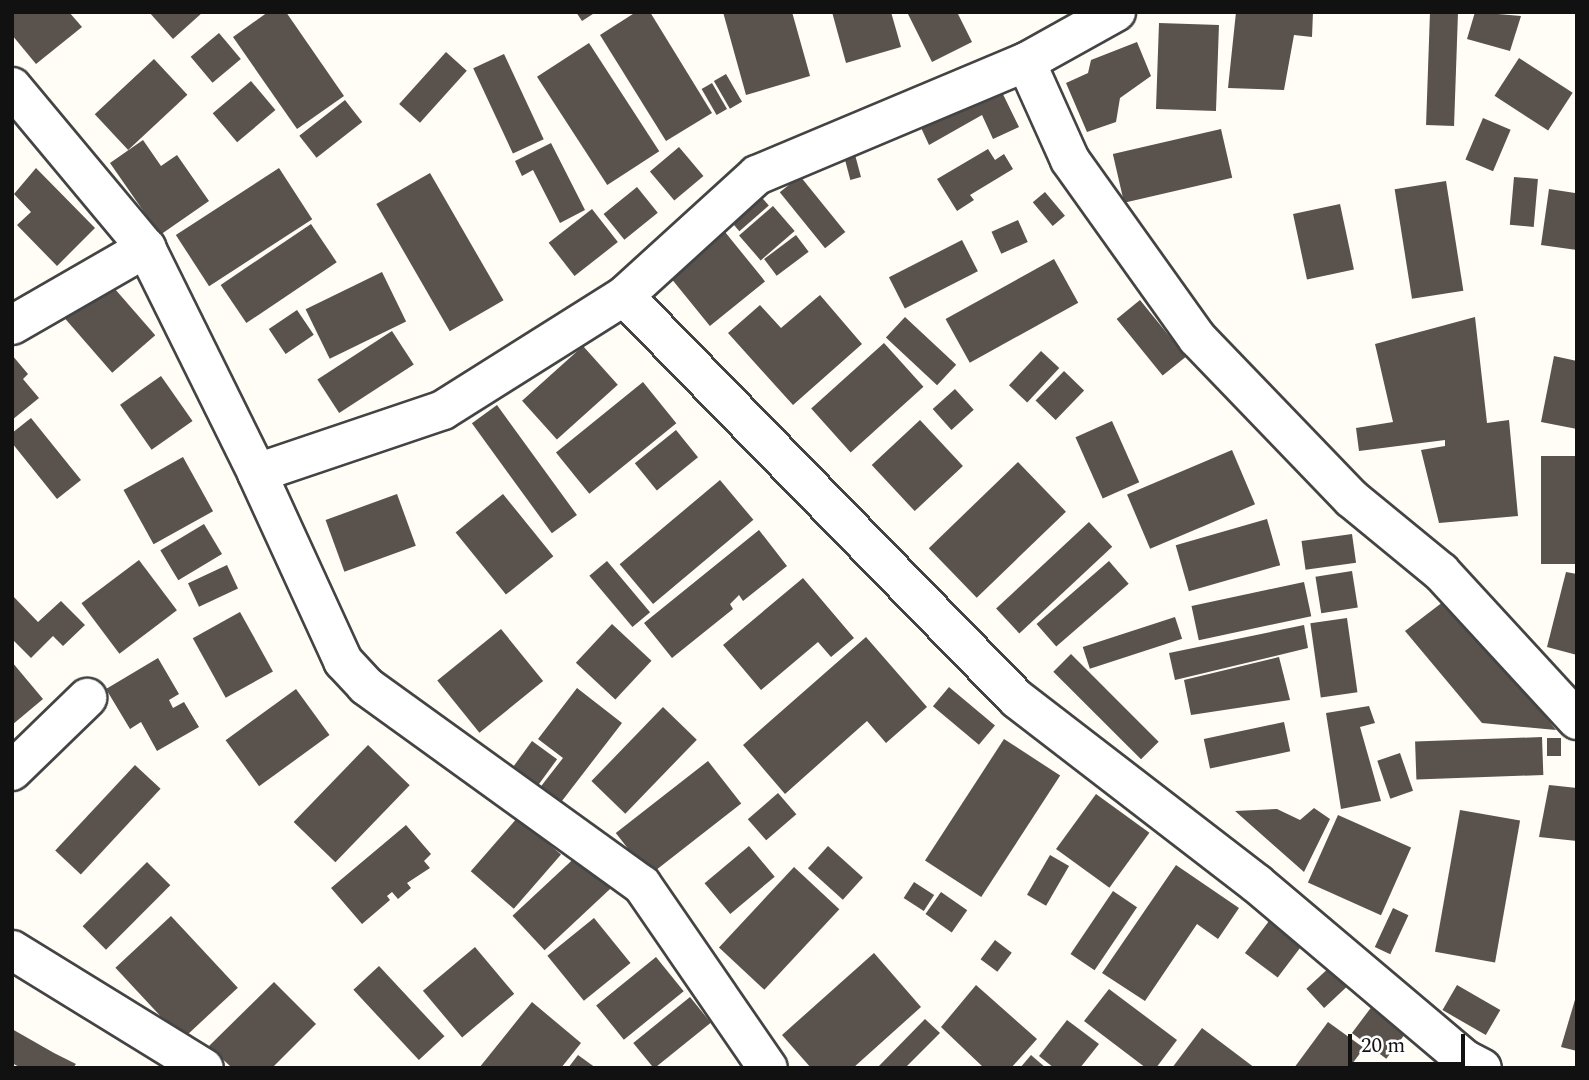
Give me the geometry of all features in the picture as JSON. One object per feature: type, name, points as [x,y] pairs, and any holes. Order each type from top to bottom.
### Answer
[{"type":"street","points":[[257,473],[443,410],[624,296],[757,175],[1026,62],[1116,12]]},
{"type":"street","points":[[1026,62],[1070,160],[1197,338],[1352,499],[1441,572],[1577,720]]},
{"type":"street","points":[[12,87],[146,248],[257,473],[343,661],[366,685],[642,885],[768,1068]]},
{"type":"street","points":[[12,325],[146,248]]},
{"type":"street","points":[[624,296],[1017,699],[1256,883],[1468,1065]]},
{"type":"street","points":[[12,771],[87,698]]},
{"type":"street","points":[[12,950],[204,1068]]},
{"type":"building","points":[[12,12],[69,12],[82,27],[36,64],[12,35]]},
{"type":"building","points":[[149,12],[203,12],[173,39]]},
{"type":"building","points":[[268,12],[286,12],[344,96],[297,129],[233,37]]},
{"type":"building","points":[[576,12],[596,12],[582,21]]},
{"type":"building","points":[[636,12],[650,12],[712,113],[666,141],[600,35]]},
{"type":"building","points":[[723,12],[792,12],[810,76],[746,95]]},
{"type":"building","points":[[832,12],[891,12],[901,47],[846,63]]},
{"type":"building","points":[[907,12],[957,12],[972,42],[932,62]]},
{"type":"building","points":[[1236,12],[1313,12],[1312,37],[1294,35],[1284,90],[1228,88]]},
{"type":"building","points":[[1430,12],[1458,13],[1454,126],[1426,125]]},
{"type":"building","points":[[1475,12],[1521,16],[1510,51],[1467,39]]},
{"type":"building","points":[[1159,23],[1219,25],[1216,111],[1156,109]]},
{"type":"building","points":[[219,33],[241,59],[213,83],[191,57]]},
{"type":"building","points":[[1137,42],[1151,76],[1120,98],[1116,122],[1087,132],[1066,83],[1088,73],[1091,60]]},
{"type":"building","points":[[589,43],[659,151],[607,185],[537,77]]},
{"type":"building","points":[[446,52],[467,71],[420,123],[399,104]]},
{"type":"building","points":[[504,54],[544,139],[513,154],[473,68]]},
{"type":"building","points":[[1519,58],[1573,93],[1548,131],[1494,96]]},
{"type":"building","points":[[154,59],[187,95],[128,150],[95,114]]},
{"type":"building","points":[[726,74],[742,102],[730,109],[714,81]]},
{"type":"building","points":[[251,81],[275,110],[237,142],[213,113]]},
{"type":"building","points":[[997,82],[1019,127],[993,139],[982,115],[929,145],[917,119]]},
{"type":"building","points":[[712,83],[727,109],[717,115],[702,89]]},
{"type":"building","points":[[345,100],[362,122],[317,158],[299,136]]},
{"type":"building","points":[[1483,118],[1511,130],[1493,171],[1465,159]]},
{"type":"building","points":[[1221,129],[1232,178],[1124,203],[1113,154]]},
{"type":"building","points":[[143,140],[161,166],[177,155],[209,201],[160,235],[110,163]]},
{"type":"building","points":[[551,143],[585,210],[560,223],[533,170],[522,176],[515,161]]},
{"type":"building","points":[[679,147],[703,176],[674,201],[650,171]]},
{"type":"building","points":[[988,149],[995,160],[1004,154],[1013,169],[970,195],[974,200],[957,211],[937,179]]},
{"type":"building","points":[[854,151],[861,177],[850,180],[843,154]]},
{"type":"building","points":[[36,168],[95,228],[57,266],[17,225],[31,212],[14,194]]},
{"type":"building","points":[[279,168],[312,219],[209,286],[176,235]]},
{"type":"building","points":[[430,173],[504,300],[450,331],[376,204]]},
{"type":"building","points":[[800,176],[845,232],[825,248],[780,192]]},
{"type":"building","points":[[1514,177],[1538,179],[1534,227],[1510,225]]},
{"type":"building","points":[[1446,181],[1463,291],[1412,299],[1395,189]]},
{"type":"building","points":[[637,187],[658,213],[624,240],[604,214]]},
{"type":"building","points":[[1549,189],[1575,193],[1577,250],[1541,245]]},
{"type":"building","points":[[757,192],[769,206],[739,231],[728,218]]},
{"type":"building","points":[[1045,192],[1065,216],[1053,226],[1033,202]]},
{"type":"building","points":[[1340,204],[1354,270],[1307,280],[1293,214]]},
{"type":"building","points":[[773,206],[795,231],[761,260],[739,236]]},
{"type":"building","points":[[592,209],[618,242],[575,276],[549,243]]},
{"type":"building","points":[[1018,220],[1028,242],[1001,254],[992,232]]},
{"type":"building","points":[[311,224],[337,262],[246,323],[221,285]]},
{"type":"building","points":[[721,227],[765,281],[710,326],[666,272]]},
{"type":"building","points":[[796,235],[809,252],[777,276],[764,259]]},
{"type":"building","points":[[962,240],[978,271],[905,308],[889,277]]},
{"type":"building","points":[[1054,259],[1078,303],[970,363],[946,319]]},
{"type":"building","points":[[382,272],[406,321],[330,359],[306,309]]},
{"type":"building","points":[[108,281],[155,335],[112,373],[65,318]]},
{"type":"building","points":[[820,295],[862,344],[793,405],[728,333],[760,305],[781,328]]},
{"type":"building","points":[[1140,300],[1186,357],[1163,376],[1117,319]]},
{"type":"building","points":[[297,310],[314,335],[286,354],[269,329]]},
{"type":"building","points":[[905,317],[956,365],[937,385],[886,337]]},
{"type":"building","points":[[1475,317],[1487,423],[1509,420],[1518,516],[1439,523],[1421,450],[1445,446],[1445,440],[1359,451],[1356,428],[1393,422],[1375,344]]},
{"type":"building","points":[[392,331],[414,365],[339,413],[317,379]]},
{"type":"building","points":[[884,343],[923,387],[851,452],[811,409]]},
{"type":"building","points":[[583,346],[618,385],[557,440],[522,401]]},
{"type":"building","points":[[1041,351],[1059,368],[1027,402],[1009,385]]},
{"type":"building","points":[[12,355],[28,374],[23,379],[39,398],[12,420]]},
{"type":"building","points":[[1554,356],[1577,361],[1577,429],[1541,422]]},
{"type":"building","points":[[1064,371],[1084,390],[1056,420],[1036,400]]},
{"type":"building","points":[[161,376],[193,421],[152,450],[120,405]]},
{"type":"building","points":[[643,382],[676,423],[589,494],[556,452]]},
{"type":"building","points":[[955,389],[974,410],[951,430],[933,409]]},
{"type":"building","points":[[497,405],[577,515],[552,533],[472,423]]},
{"type":"building","points":[[31,418],[81,480],[57,499],[12,443],[12,433]]},
{"type":"building","points":[[920,420],[963,466],[915,511],[872,465]]},
{"type":"building","points":[[1112,421],[1139,482],[1103,498],[1075,437]]},
{"type":"building","points":[[676,430],[698,457],[657,491],[635,463]]},
{"type":"building","points":[[1232,450],[1255,504],[1150,549],[1127,495]]},
{"type":"building","points":[[1541,456],[1577,456],[1577,564],[1541,564]]},
{"type":"building","points":[[183,457],[213,511],[154,544],[124,490]]},
{"type":"building","points":[[1018,462],[1066,512],[977,598],[929,548]]},
{"type":"building","points":[[720,480],[753,520],[653,604],[620,564]]},
{"type":"building","points":[[397,494],[416,546],[344,572],[326,520]]},
{"type":"building","points":[[503,494],[553,556],[506,595],[456,532]]},
{"type":"building","points":[[1267,519],[1280,565],[1189,591],[1176,545]]},
{"type":"building","points":[[1089,522],[1112,547],[1019,633],[996,609]]},
{"type":"building","points":[[204,524],[222,554],[178,580],[160,550]]},
{"type":"building","points":[[759,530],[787,566],[743,601],[739,595],[730,604],[733,609],[672,658],[644,623]]},
{"type":"building","points":[[1352,534],[1356,563],[1306,570],[1301,541]]},
{"type":"building","points":[[139,560],[177,610],[119,654],[81,603]]},
{"type":"building","points":[[607,561],[650,612],[632,627],[589,576]]},
{"type":"building","points":[[1109,561],[1129,584],[1056,647],[1037,624]]},
{"type":"building","points":[[227,565],[238,589],[199,607],[188,583]]},
{"type":"building","points":[[1352,571],[1358,608],[1321,613],[1315,577]]},
{"type":"building","points":[[1566,572],[1577,574],[1577,655],[1547,647]]},
{"type":"building","points":[[803,578],[854,638],[831,657],[818,642],[761,690],[723,645]]},
{"type":"building","points":[[1304,582],[1311,616],[1199,640],[1192,606]]},
{"type":"building","points":[[12,595],[38,622],[61,601],[85,625],[63,646],[53,636],[31,658],[12,639]]},
{"type":"building","points":[[1452,595],[1556,730],[1482,723],[1405,631]]},
{"type":"building","points":[[240,612],[273,671],[226,698],[193,638]]},
{"type":"building","points":[[1175,617],[1182,639],[1090,669],[1083,647]]},
{"type":"building","points":[[1347,618],[1357,692],[1321,697],[1310,623]]},
{"type":"building","points":[[612,624],[651,661],[615,700],[576,663]]},
{"type":"building","points":[[1304,625],[1308,648],[1175,680],[1169,653]]},
{"type":"building","points":[[501,629],[543,681],[479,733],[437,681]]},
{"type":"building","points":[[866,637],[927,707],[886,743],[867,721],[785,794],[743,745]]},
{"type":"building","points":[[1071,654],[1159,742],[1141,759],[1053,672]]},
{"type":"building","points":[[1279,657],[1290,700],[1191,715],[1184,680]]},
{"type":"building","points":[[158,658],[179,694],[169,700],[173,708],[184,702],[199,727],[157,751],[141,722],[130,729],[106,689]]},
{"type":"building","points":[[12,662],[43,699],[12,725]]},
{"type":"building","points":[[949,687],[995,726],[979,745],[933,706]]},
{"type":"building","points":[[577,688],[622,723],[555,810],[535,794],[563,758],[538,739]]},
{"type":"building","points":[[296,689],[330,735],[259,786],[226,740]]},
{"type":"building","points":[[1369,706],[1375,723],[1360,727],[1381,801],[1341,809],[1326,713]]},
{"type":"building","points":[[663,707],[697,740],[625,814],[591,781]]},
{"type":"building","points":[[1284,722],[1290,751],[1210,768],[1204,739]]},
{"type":"building","points":[[1542,737],[1543,775],[1416,779],[1415,741]]},
{"type":"building","points":[[1547,738],[1561,738],[1561,756],[1547,756]]},
{"type":"building","points":[[1004,739],[1060,775],[981,897],[925,861]]},
{"type":"building","points":[[532,741],[557,759],[534,792],[508,773]]},
{"type":"building","points":[[368,745],[410,785],[335,862],[294,822]]},
{"type":"building","points":[[1400,753],[1413,791],[1390,799],[1377,761]]},
{"type":"building","points":[[708,761],[741,804],[649,876],[616,833]]},
{"type":"building","points":[[135,765],[161,789],[81,874],[55,851]]},
{"type":"building","points":[[1549,785],[1577,788],[1577,841],[1539,837]]},
{"type":"building","points":[[778,793],[796,814],[766,840],[748,819]]},
{"type":"building","points":[[1096,794],[1149,833],[1109,888],[1056,849]]},
{"type":"building","points":[[1314,808],[1330,819],[1304,872],[1235,811],[1277,809],[1300,820]]},
{"type":"building","points":[[1460,810],[1520,821],[1495,962],[1435,952]]},
{"type":"building","points":[[1338,815],[1411,848],[1381,915],[1308,883]]},
{"type":"building","points":[[518,817],[561,854],[514,909],[471,871]]},
{"type":"building","points":[[406,825],[431,854],[424,861],[430,868],[407,883],[411,888],[398,899],[392,892],[387,896],[390,900],[362,924],[331,888]]},
{"type":"building","points":[[749,846],[775,877],[730,914],[705,883]]},
{"type":"building","points":[[828,846],[863,877],[843,900],[808,868]]},
{"type":"building","points":[[582,851],[614,885],[545,950],[513,916]]},
{"type":"building","points":[[1050,855],[1069,866],[1046,906],[1027,895]]},
{"type":"building","points":[[147,862],[170,885],[106,950],[83,926]]},
{"type":"building","points":[[1176,865],[1239,908],[1218,939],[1197,924],[1145,1001],[1102,973]]},
{"type":"building","points":[[794,867],[839,909],[764,990],[719,947]]},
{"type":"building","points":[[914,882],[934,895],[924,911],[904,898]]},
{"type":"building","points":[[1113,891],[1137,907],[1095,970],[1071,954]]},
{"type":"building","points":[[941,892],[967,910],[952,932],[926,914]]},
{"type":"building","points":[[1393,908],[1408,915],[1390,954],[1375,947]]},
{"type":"building","points":[[171,916],[238,988],[182,1040],[115,968]]},
{"type":"building","points":[[1272,917],[1305,942],[1278,978],[1245,953]]},
{"type":"building","points":[[594,918],[631,963],[584,1001],[547,956]]},
{"type":"building","points":[[995,940],[1012,953],[997,972],[981,959]]},
{"type":"building","points":[[475,947],[514,994],[462,1037],[423,991]]},
{"type":"building","points":[[874,953],[921,1007],[853,1068],[811,1068],[782,1035]]},
{"type":"building","points":[[656,957],[684,991],[624,1040],[596,1005]]},
{"type":"building","points":[[1332,965],[1350,984],[1324,1008],[1306,989]]},
{"type":"building","points":[[379,966],[444,1036],[419,1060],[353,990]]},
{"type":"building","points":[[274,982],[316,1024],[272,1068],[232,1068],[209,1046]]},
{"type":"building","points":[[976,985],[1037,1039],[1011,1068],[984,1068],[941,1027]]},
{"type":"building","points":[[1457,985],[1500,1010],[1486,1035],[1442,1010]]},
{"type":"building","points":[[1109,989],[1177,1040],[1156,1068],[1146,1068],[1084,1021]]},
{"type":"building","points":[[1577,993],[1577,1051],[1561,1047]]},
{"type":"building","points":[[690,997],[711,1023],[655,1068],[633,1043]]},
{"type":"building","points":[[1376,1001],[1410,1027],[1386,1059],[1352,1033]]},
{"type":"building","points":[[532,1002],[581,1043],[561,1068],[479,1068]]},
{"type":"building","points":[[925,1019],[940,1033],[905,1068],[877,1068]]},
{"type":"building","points":[[1067,1020],[1099,1044],[1080,1068],[1054,1068],[1039,1056]]},
{"type":"building","points":[[1328,1022],[1364,1048],[1349,1068],[1294,1068]]},
{"type":"building","points":[[1202,1028],[1255,1068],[1172,1068]]},
{"type":"building","points":[[12,1029],[76,1064],[73,1068],[21,1068],[12,1063]]},
{"type":"building","points":[[578,1055],[596,1068],[568,1068]]},
{"type":"building","points":[[1031,1055],[1046,1068],[1020,1068]]}]
